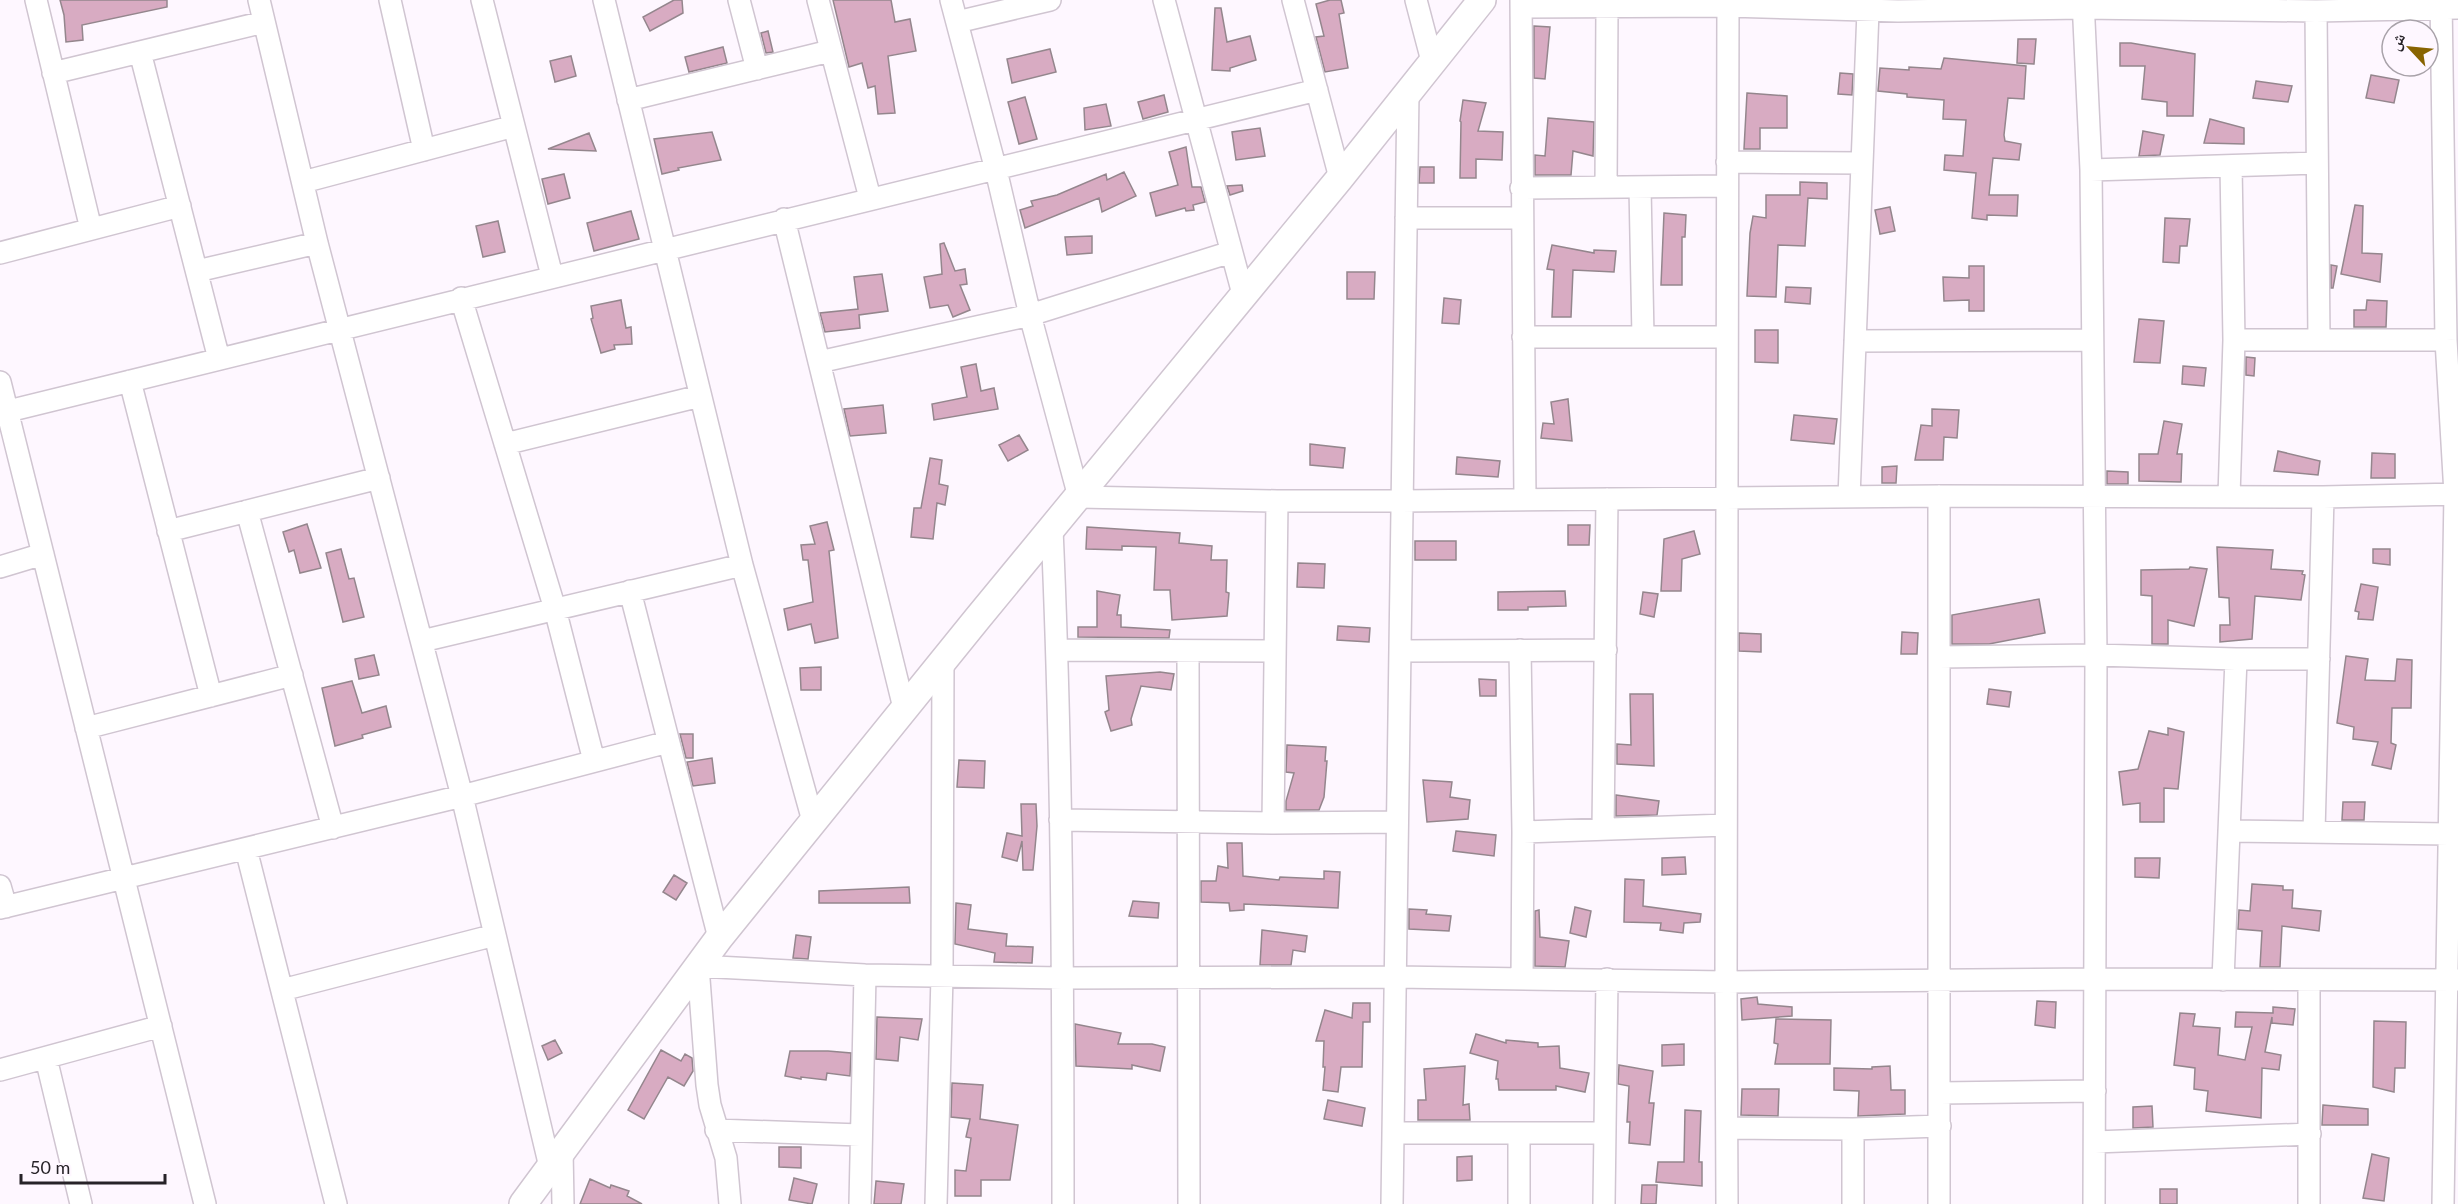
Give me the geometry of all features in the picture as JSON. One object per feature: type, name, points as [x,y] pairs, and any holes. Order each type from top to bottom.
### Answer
[{"type":"street","points":[[36,0],[91,229]]},
{"type":"street","points":[[259,0],[317,243],[462,796],[495,935],[556,1158],[563,1204]]},
{"type":"street","points":[[390,0],[424,150]]},
{"type":"street","points":[[482,0],[552,276]]},
{"type":"street","points":[[604,0],[742,565],[813,821]]},
{"type":"street","points":[[739,0],[757,69]]},
{"type":"street","points":[[818,0],[870,198]]},
{"type":"street","points":[[951,0],[996,170],[1030,315],[1079,497]]},
{"type":"street","points":[[957,22],[1050,0]]},
{"type":"street","points":[[1164,0],[1243,294]]},
{"type":"street","points":[[1293,0],[1340,178]]},
{"type":"street","points":[[1416,0],[1432,61]]},
{"type":"street","points":[[523,1204],[719,938],[943,660],[1340,178],[1482,0]]},
{"type":"street","points":[[1525,499],[1521,3],[1607,8],[1728,3],[1868,11],[1898,6],[2083,4],[2229,5],[2316,11],[2446,5],[2446,340],[2457,494],[2455,661],[2449,834],[2452,980],[2451,1149],[2443,1204]]},
{"type":"street","points":[[1727,1204],[1725,982],[1728,3]]},
{"type":"street","points":[[2083,4],[2091,170],[2096,655],[2094,1204]]},
{"type":"street","points":[[1606,187],[1607,8]]},
{"type":"street","points":[[1849,497],[1868,11]]},
{"type":"street","points":[[2316,11],[2319,340]]},
{"type":"street","points":[[53,73],[264,22]]},
{"type":"street","points":[[628,100],[830,51]]},
{"type":"street","points":[[140,52],[219,358]]},
{"type":"street","points":[[4,412],[461,298],[870,198],[996,170],[1317,90]]},
{"type":"street","points":[[1392,1204],[1408,93]]},
{"type":"street","points":[[303,182],[514,126]]},
{"type":"street","points":[[1727,162],[1862,163]]},
{"type":"street","points":[[2091,170],[2316,163]]},
{"type":"street","points":[[2229,496],[2234,340],[2231,166]]},
{"type":"street","points":[[1521,188],[1727,186]]},
{"type":"street","points":[[1640,187],[1643,337]]},
{"type":"street","points":[[0,253],[180,206]]},
{"type":"street","points":[[1406,218],[1522,218]]},
{"type":"street","points":[[784,219],[904,708]]},
{"type":"street","points":[[197,271],[317,243]]},
{"type":"street","points":[[819,362],[1030,315],[1231,252]]},
{"type":"street","points":[[461,298],[555,609],[594,761]]},
{"type":"street","points":[[1523,337],[1727,337]]},
{"type":"street","points":[[1855,341],[2092,340]]},
{"type":"street","points":[[2234,340],[2446,340]]},
{"type":"street","points":[[130,381],[211,696]]},
{"type":"street","points":[[0,382],[4,412],[43,554],[205,1204]]},
{"type":"street","points":[[505,444],[700,396]]},
{"type":"street","points":[[168,531],[379,478]]},
{"type":"street","points":[[1079,497],[1401,501],[1939,496],[2323,497],[2457,494]]},
{"type":"street","points":[[1939,496],[1939,1204]]},
{"type":"street","points":[[2314,832],[2323,497]]},
{"type":"street","points":[[1604,829],[1607,499]]},
{"type":"street","points":[[1273,824],[1277,501]]},
{"type":"street","points":[[247,512],[333,828]]},
{"type":"street","points":[[1052,529],[1057,650],[1063,978],[1063,1204]]},
{"type":"street","points":[[0,567],[43,554]]},
{"type":"street","points":[[422,641],[742,565]]},
{"type":"street","points":[[630,591],[719,938]]},
{"type":"street","points":[[1057,650],[1275,651]]},
{"type":"street","points":[[1520,650],[1523,832],[1522,979]]},
{"type":"street","points":[[1400,651],[1606,650]]},
{"type":"street","points":[[1188,652],[1189,1204]]},
{"type":"street","points":[[1940,657],[2096,655],[2319,659]]},
{"type":"street","points":[[2223,980],[2236,659]]},
{"type":"street","points":[[936,1204],[942,976],[943,660]]},
{"type":"street","points":[[86,728],[292,675]]},
{"type":"street","points":[[0,886],[3,908],[462,796],[668,742]]},
{"type":"street","points":[[1060,820],[1273,824],[1397,822]]},
{"type":"street","points":[[1523,832],[1726,825]]},
{"type":"street","points":[[2229,831],[2449,834]]},
{"type":"street","points":[[246,849],[336,1204]]},
{"type":"street","points":[[282,990],[495,935]]},
{"type":"street","points":[[698,966],[865,975],[1063,978],[1396,977],[1725,982],[2096,979],[2452,980]]},
{"type":"street","points":[[698,966],[706,1085],[716,1130],[726,1158],[730,1204]]},
{"type":"street","points":[[860,1204],[865,975]]},
{"type":"street","points":[[1604,1204],[1607,980]]},
{"type":"street","points":[[2308,980],[2310,1134],[2308,1204]]},
{"type":"street","points":[[0,1070],[161,1026]]},
{"type":"street","points":[[46,1058],[81,1204]]},
{"type":"street","points":[[1940,1093],[2095,1091]]},
{"type":"street","points":[[1727,1128],[1853,1129],[1940,1126]]},
{"type":"street","points":[[1853,1129],[1853,1204]]},
{"type":"street","points":[[716,1130],[860,1135]]},
{"type":"street","points":[[1393,1133],[1604,1133]]},
{"type":"street","points":[[1519,1133],[1519,1204]]},
{"type":"street","points":[[2095,1142],[2310,1134]]},
{"type":"building","points":[[60,0],[167,0],[167,7],[82,25],[83,40],[66,42],[64,15]]},
{"type":"building","points":[[674,0],[682,0],[683,13],[650,31],[643,17]]},
{"type":"building","points":[[833,0],[891,0],[895,22],[910,19],[916,51],[888,56],[895,113],[878,114],[875,86],[868,88],[862,63],[849,67]]},
{"type":"building","points":[[1341,0],[1344,13],[1339,14],[1348,68],[1325,72],[1316,37],[1324,36],[1316,4]]},
{"type":"building","points":[[1215,8],[1221,8],[1227,42],[1250,36],[1256,60],[1230,68],[1230,71],[1212,70]]},
{"type":"building","points":[[1534,26],[1550,27],[1545,79],[1534,78]]},
{"type":"building","points":[[768,31],[773,52],[766,53],[761,33]]},
{"type":"building","points":[[2018,39],[2036,39],[2034,64],[2017,63]]},
{"type":"building","points":[[2120,43],[2195,54],[2193,116],[2167,116],[2167,102],[2142,99],[2145,66],[2120,66]]},
{"type":"building","points":[[723,47],[727,63],[689,72],[685,57]]},
{"type":"building","points":[[1050,49],[1056,72],[1012,83],[1007,59]]},
{"type":"building","points":[[571,56],[576,76],[555,82],[550,61]]},
{"type":"building","points":[[1944,58],[2026,66],[2024,99],[2008,98],[2004,135],[2005,141],[2021,144],[2019,160],[1993,158],[1989,195],[2018,195],[2017,216],[1987,215],[1987,220],[1972,218],[1976,173],[1944,170],[1945,155],[1963,156],[1966,120],[1943,119],[1944,100],[1907,97],[1907,94],[1878,91],[1880,68],[1941,69]]},
{"type":"building","points":[[1840,73],[1853,74],[1852,95],[1838,94]]},
{"type":"building","points":[[2371,75],[2399,80],[2394,103],[2366,98]]},
{"type":"building","points":[[2256,81],[2292,86],[2288,102],[2253,98]]},
{"type":"building","points":[[1747,93],[1787,96],[1787,128],[1760,128],[1760,149],[1744,149]]},
{"type":"building","points":[[1164,95],[1168,112],[1143,119],[1138,102]]},
{"type":"building","points":[[1025,97],[1037,139],[1019,144],[1008,102]]},
{"type":"building","points":[[1463,100],[1486,103],[1478,131],[1503,132],[1502,160],[1476,159],[1476,178],[1460,178],[1460,121]]},
{"type":"building","points":[[1106,104],[1111,126],[1085,130],[1084,108]]},
{"type":"building","points":[[1548,118],[1594,122],[1593,156],[1573,151],[1571,175],[1535,175],[1535,155],[1545,156]]},
{"type":"building","points":[[2210,119],[2244,128],[2244,144],[2204,143]]},
{"type":"building","points":[[1260,128],[1265,156],[1236,160],[1232,132]]},
{"type":"building","points":[[2143,131],[2164,135],[2160,155],[2139,156]]},
{"type":"building","points":[[712,132],[721,160],[678,168],[679,170],[662,174],[654,139]]},
{"type":"building","points":[[589,133],[596,151],[548,149]]},
{"type":"building","points":[[1186,147],[1192,187],[1201,187],[1205,202],[1193,205],[1194,210],[1186,211],[1185,208],[1156,216],[1150,193],[1178,185],[1169,152]]},
{"type":"building","points":[[1420,167],[1434,167],[1434,183],[1419,183]]},
{"type":"building","points":[[1124,172],[1136,196],[1102,212],[1099,198],[1025,228],[1020,210],[1033,206],[1031,201],[1057,195],[1106,174],[1107,180]]},
{"type":"building","points":[[564,174],[570,198],[548,204],[542,179]]},
{"type":"building","points":[[1800,182],[1827,183],[1827,199],[1808,198],[1805,246],[1778,245],[1776,297],[1747,296],[1753,216],[1766,218],[1766,195],[1800,195]]},
{"type":"building","points":[[1242,185],[1243,191],[1230,195],[1227,186]]},
{"type":"building","points":[[2355,205],[2363,206],[2362,253],[2382,254],[2380,282],[2341,274]]},
{"type":"building","points":[[1890,207],[1895,231],[1880,234],[1875,210]]},
{"type":"building","points":[[631,211],[639,239],[594,251],[587,223]]},
{"type":"building","points":[[1664,213],[1686,215],[1685,237],[1682,237],[1682,285],[1661,285]]},
{"type":"building","points":[[2165,218],[2190,219],[2187,246],[2180,246],[2179,263],[2163,262]]},
{"type":"building","points":[[498,221],[505,252],[483,257],[476,226]]},
{"type":"building","points":[[1092,236],[1092,253],[1067,255],[1065,237]]},
{"type":"building","points":[[944,243],[955,271],[965,269],[967,284],[960,285],[970,310],[953,317],[948,305],[930,308],[924,277],[942,274],[940,244]]},
{"type":"building","points":[[1552,245],[1594,253],[1594,250],[1616,251],[1614,272],[1573,270],[1571,317],[1552,317],[1554,270],[1547,269]]},
{"type":"building","points":[[2331,265],[2337,266],[2333,288],[2331,288]]},
{"type":"building","points":[[1969,266],[1984,266],[1984,311],[1969,311],[1969,300],[1944,301],[1943,277],[1969,278]]},
{"type":"building","points":[[1347,272],[1375,272],[1374,299],[1347,299]]},
{"type":"building","points":[[882,274],[888,311],[859,315],[860,328],[825,332],[820,313],[858,309],[854,277]]},
{"type":"building","points":[[1786,287],[1811,288],[1810,304],[1785,302]]},
{"type":"building","points":[[1444,298],[1461,300],[1459,324],[1442,323]]},
{"type":"building","points":[[621,300],[626,328],[631,327],[632,344],[614,345],[615,349],[601,353],[591,319],[593,318],[591,306]]},
{"type":"building","points":[[2367,300],[2387,301],[2386,327],[2354,327],[2354,310],[2366,310]]},
{"type":"building","points":[[2139,319],[2164,321],[2160,363],[2134,362]]},
{"type":"building","points":[[1755,330],[1778,330],[1778,363],[1755,362]]},
{"type":"building","points":[[2246,357],[2255,358],[2254,376],[2246,375]]},
{"type":"building","points":[[976,364],[981,391],[994,388],[998,409],[934,420],[932,404],[967,397],[961,367]]},
{"type":"building","points":[[2183,366],[2206,368],[2204,386],[2182,384]]},
{"type":"building","points":[[1568,399],[1572,441],[1541,438],[1543,423],[1554,424],[1551,402]]},
{"type":"building","points":[[883,405],[886,433],[850,436],[844,409]]},
{"type":"building","points":[[1932,409],[1959,410],[1957,438],[1944,437],[1943,460],[1915,460],[1921,425],[1932,426]]},
{"type":"building","points":[[1794,415],[1837,419],[1834,444],[1791,440]]},
{"type":"building","points":[[2164,421],[2182,424],[2177,454],[2182,454],[2181,482],[2139,481],[2139,454],[2158,454]]},
{"type":"building","points":[[1019,435],[1028,450],[1008,461],[999,445]]},
{"type":"building","points":[[1310,444],[1345,448],[1343,468],[1310,465]]},
{"type":"building","points":[[2278,451],[2320,461],[2318,475],[2274,471]]},
{"type":"building","points":[[2372,453],[2395,454],[2395,478],[2371,478]]},
{"type":"building","points":[[1457,457],[1500,461],[1498,477],[1456,474]]},
{"type":"building","points":[[930,458],[942,460],[939,484],[948,486],[945,505],[937,503],[933,539],[911,537],[914,508],[921,508]]},
{"type":"building","points":[[1897,466],[1896,483],[1882,483],[1882,467]]},
{"type":"building","points":[[2107,471],[2128,472],[2128,484],[2107,484]]},
{"type":"building","points":[[827,522],[834,550],[829,551],[838,638],[815,643],[811,624],[788,630],[784,609],[813,602],[808,560],[803,560],[801,545],[815,544],[810,526]]},
{"type":"building","points":[[307,524],[321,568],[300,573],[294,550],[289,552],[283,532]]},
{"type":"building","points":[[1568,525],[1590,525],[1589,545],[1568,545]]},
{"type":"building","points":[[1087,527],[1180,533],[1179,543],[1212,546],[1211,560],[1227,560],[1226,592],[1229,593],[1227,616],[1172,620],[1170,590],[1154,590],[1156,547],[1122,546],[1122,550],[1086,549]]},
{"type":"building","points":[[1694,531],[1700,554],[1682,559],[1681,591],[1661,591],[1664,539]]},
{"type":"building","points":[[1415,541],[1456,541],[1456,560],[1415,560]]},
{"type":"building","points":[[2217,547],[2273,550],[2271,569],[2303,571],[2302,574],[2305,575],[2301,600],[2255,596],[2252,639],[2220,642],[2220,625],[2230,625],[2229,598],[2219,597]]},
{"type":"building","points":[[341,549],[349,579],[354,578],[364,617],[343,622],[326,553]]},
{"type":"building","points":[[2373,549],[2390,549],[2390,565],[2373,563]]},
{"type":"building","points":[[1298,563],[1325,564],[1324,588],[1297,587]]},
{"type":"building","points":[[2190,567],[2207,569],[2194,626],[2168,620],[2168,644],[2152,644],[2152,596],[2141,595],[2141,570],[2189,569]]},
{"type":"building","points":[[2361,584],[2378,587],[2373,620],[2358,619],[2359,612],[2355,611]]},
{"type":"building","points":[[1097,591],[1120,595],[1117,615],[1121,615],[1121,627],[1170,630],[1169,638],[1078,637],[1078,627],[1097,627]]},
{"type":"building","points":[[1565,591],[1566,606],[1498,610],[1498,592]]},
{"type":"building","points":[[1643,592],[1658,594],[1654,617],[1640,614]]},
{"type":"building","points":[[2039,599],[2045,633],[1989,644],[1952,644],[1952,615]]},
{"type":"building","points":[[1338,626],[1370,628],[1369,642],[1337,640]]},
{"type":"building","points":[[1902,632],[1918,633],[1917,654],[1901,654]]},
{"type":"building","points":[[1739,633],[1761,634],[1761,652],[1739,651]]},
{"type":"building","points":[[374,655],[379,675],[359,679],[355,659]]},
{"type":"building","points":[[2346,656],[2368,659],[2365,680],[2395,681],[2397,659],[2412,660],[2411,708],[2392,708],[2391,743],[2396,745],[2391,769],[2372,765],[2378,742],[2353,739],[2354,727],[2337,723]]},
{"type":"building","points":[[821,667],[821,690],[801,690],[800,668]]},
{"type":"building","points":[[1160,672],[1174,674],[1171,690],[1141,686],[1131,719],[1132,725],[1111,731],[1105,712],[1109,710],[1106,676]]},
{"type":"building","points":[[1479,679],[1496,680],[1496,696],[1480,696]]},
{"type":"building","points":[[352,681],[362,713],[386,706],[391,727],[335,746],[322,688]]},
{"type":"building","points":[[1989,689],[2011,692],[2009,707],[1987,704]]},
{"type":"building","points":[[1630,694],[1653,694],[1654,766],[1617,764],[1617,744],[1631,745]]},
{"type":"building","points":[[2168,728],[2184,732],[2178,789],[2164,788],[2164,822],[2140,822],[2140,803],[2123,805],[2119,772],[2138,769],[2149,731],[2168,735]]},
{"type":"building","points":[[680,734],[693,734],[693,758],[686,758]]},
{"type":"building","points":[[1287,745],[1326,747],[1324,797],[1319,810],[1286,810],[1286,801],[1294,773],[1286,772]]},
{"type":"building","points":[[712,758],[715,783],[693,786],[687,762]]},
{"type":"building","points":[[959,760],[985,761],[984,788],[957,787]]},
{"type":"building","points":[[1423,780],[1452,782],[1450,797],[1470,800],[1468,819],[1427,822]]},
{"type":"building","points":[[1616,795],[1659,801],[1657,815],[1616,816]]},
{"type":"building","points":[[2343,802],[2365,802],[2364,820],[2342,820]]},
{"type":"building","points":[[1021,804],[1036,804],[1037,826],[1033,870],[1023,870],[1022,841],[1017,861],[1002,857],[1007,833],[1022,836]]},
{"type":"building","points":[[1456,831],[1496,835],[1494,856],[1453,851]]},
{"type":"building","points":[[1227,843],[1242,843],[1243,876],[1279,880],[1280,877],[1324,879],[1324,871],[1340,872],[1338,908],[1244,904],[1244,910],[1230,911],[1229,903],[1201,902],[1201,881],[1216,881],[1218,866],[1228,868]]},
{"type":"building","points":[[1685,857],[1686,874],[1662,875],[1662,858]]},
{"type":"building","points":[[2135,858],[2160,858],[2159,878],[2135,877]]},
{"type":"building","points":[[674,875],[687,883],[676,900],[663,892]]},
{"type":"building","points":[[1625,879],[1644,880],[1643,906],[1701,914],[1700,922],[1684,923],[1683,933],[1660,930],[1661,923],[1624,922]]},
{"type":"building","points":[[2252,884],[2283,886],[2283,890],[2293,890],[2292,908],[2321,911],[2319,931],[2282,926],[2280,967],[2260,967],[2262,931],[2238,929],[2239,910],[2250,911]]},
{"type":"building","points":[[909,887],[910,903],[819,903],[819,891]]},
{"type":"building","points":[[1133,901],[1159,903],[1158,918],[1129,916]]},
{"type":"building","points":[[956,903],[971,905],[968,929],[1007,934],[1006,946],[1033,947],[1032,963],[994,962],[995,953],[955,944]]},
{"type":"building","points":[[1575,907],[1591,911],[1586,937],[1570,933]]},
{"type":"building","points":[[1409,909],[1427,910],[1426,914],[1451,916],[1449,931],[1409,929]]},
{"type":"building","points":[[1539,910],[1540,937],[1569,941],[1565,967],[1535,966],[1535,911]]},
{"type":"building","points":[[1262,930],[1307,936],[1305,952],[1293,950],[1291,965],[1260,965]]},
{"type":"building","points":[[796,935],[811,937],[808,959],[793,958]]},
{"type":"building","points":[[1757,997],[1758,1004],[1792,1007],[1792,1016],[1742,1020],[1741,999]]},
{"type":"building","points":[[2037,1001],[2056,1002],[2055,1028],[2035,1025]]},
{"type":"building","points":[[1353,1003],[1370,1003],[1370,1022],[1363,1022],[1362,1067],[1341,1067],[1338,1092],[1323,1090],[1324,1041],[1316,1041],[1325,1010],[1352,1018]]},
{"type":"building","points":[[2273,1007],[2295,1009],[2293,1025],[2272,1023],[2272,1017],[2265,1052],[2281,1055],[2279,1070],[2262,1068],[2261,1118],[2206,1111],[2208,1091],[2194,1089],[2195,1068],[2174,1065],[2180,1013],[2195,1014],[2193,1026],[2220,1028],[2218,1055],[2245,1060],[2252,1027],[2235,1027],[2236,1012],[2273,1013]]},
{"type":"building","points":[[877,1017],[922,1019],[918,1040],[900,1037],[898,1061],[876,1059]]},
{"type":"building","points":[[1776,1019],[1831,1020],[1830,1064],[1775,1064],[1778,1044],[1774,1043]]},
{"type":"building","points":[[2374,1021],[2406,1022],[2405,1068],[2395,1068],[2394,1092],[2373,1087]]},
{"type":"building","points":[[1075,1024],[1121,1033],[1118,1044],[1152,1044],[1165,1047],[1160,1071],[1132,1065],[1132,1069],[1076,1066]]},
{"type":"building","points":[[1476,1034],[1506,1043],[1506,1040],[1538,1043],[1538,1047],[1559,1046],[1560,1068],[1589,1073],[1585,1092],[1556,1086],[1556,1090],[1499,1090],[1498,1079],[1496,1079],[1498,1061],[1470,1053]]},
{"type":"building","points":[[555,1040],[562,1053],[548,1060],[542,1046]]},
{"type":"building","points":[[1684,1044],[1684,1065],[1662,1066],[1662,1045]]},
{"type":"building","points":[[661,1050],[681,1061],[685,1054],[692,1058],[693,1071],[684,1086],[668,1077],[644,1119],[628,1110]]},
{"type":"building","points":[[790,1051],[851,1053],[850,1076],[827,1073],[826,1080],[785,1076]]},
{"type":"building","points":[[1619,1065],[1653,1071],[1649,1103],[1654,1103],[1650,1145],[1629,1143],[1630,1122],[1627,1122],[1629,1086],[1618,1084]]},
{"type":"building","points":[[1465,1066],[1463,1105],[1469,1104],[1470,1120],[1418,1120],[1418,1100],[1426,1100],[1424,1069]]},
{"type":"building","points":[[1890,1066],[1891,1090],[1905,1090],[1905,1114],[1858,1116],[1859,1091],[1834,1090],[1834,1068],[1872,1069],[1872,1067]]},
{"type":"building","points":[[952,1083],[983,1085],[980,1119],[1018,1125],[1010,1180],[981,1180],[981,1196],[955,1196],[955,1170],[966,1171],[971,1138],[966,1137],[970,1119],[951,1117]]},
{"type":"building","points":[[1742,1089],[1779,1089],[1778,1116],[1741,1115]]},
{"type":"building","points":[[1328,1100],[1365,1108],[1362,1126],[1324,1119]]},
{"type":"building","points":[[2323,1105],[2368,1109],[2368,1125],[2322,1125]]},
{"type":"building","points":[[2152,1106],[2153,1127],[2133,1128],[2133,1107]]},
{"type":"building","points":[[1685,1110],[1701,1111],[1699,1162],[1702,1162],[1702,1186],[1656,1182],[1658,1162],[1684,1162]]},
{"type":"building","points":[[779,1147],[801,1147],[801,1168],[779,1167]]},
{"type":"building","points":[[2372,1154],[2389,1158],[2384,1201],[2363,1198]]},
{"type":"building","points":[[1472,1156],[1472,1180],[1457,1181],[1457,1157]]},
{"type":"building","points":[[794,1178],[817,1184],[812,1204],[789,1200]]},
{"type":"building","points":[[590,1179],[610,1188],[611,1185],[629,1191],[627,1196],[642,1204],[580,1204]]},
{"type":"building","points":[[876,1181],[904,1184],[901,1204],[874,1204]]},
{"type":"building","points":[[1642,1185],[1657,1185],[1656,1204],[1641,1204]]},
{"type":"building","points":[[2160,1189],[2177,1189],[2177,1204],[2160,1204]]}]
